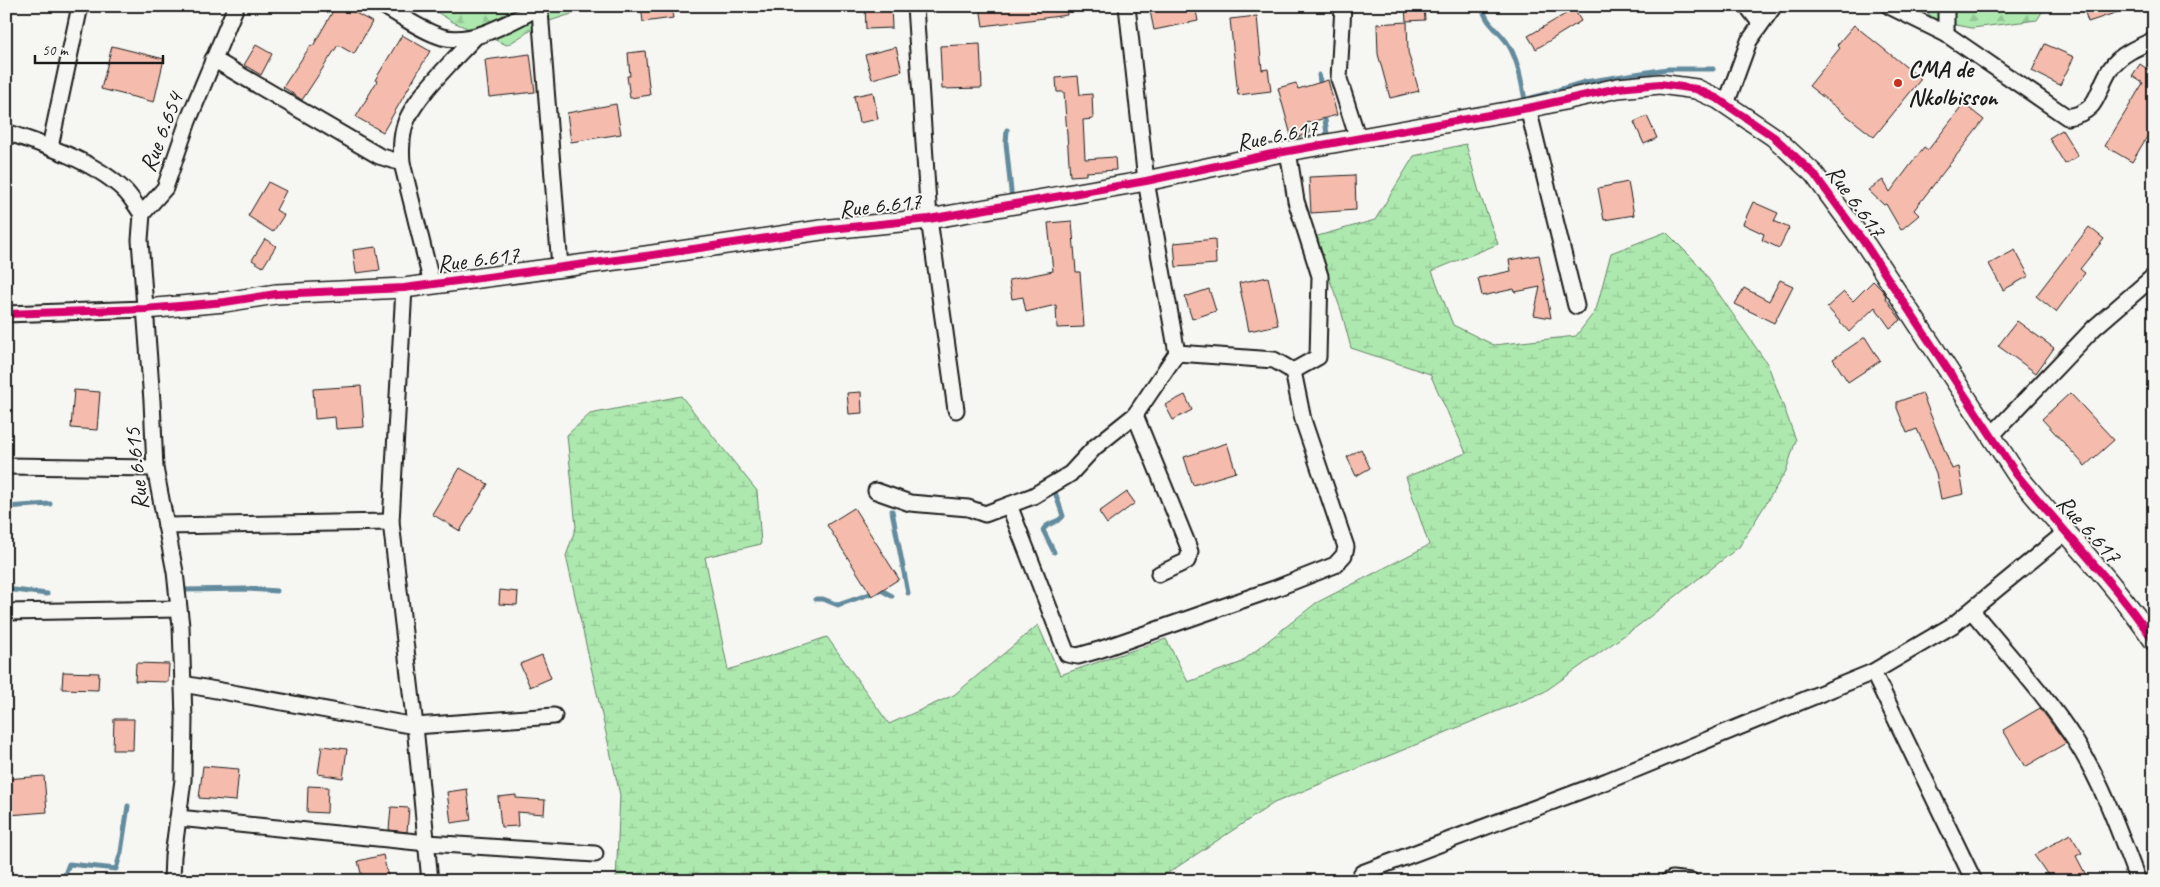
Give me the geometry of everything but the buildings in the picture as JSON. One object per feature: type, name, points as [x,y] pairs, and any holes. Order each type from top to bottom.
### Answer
[{"type":"street","points":[[50,147],[80,6]]},
{"type":"street","name":"Rue 6.654","points":[[142,214],[165,188],[188,121],[236,6]]},
{"type":"street","points":[[384,6],[441,37],[462,40],[474,38],[541,7],[560,267]]},
{"type":"street","points":[[915,6],[929,219],[956,410]]},
{"type":"street","points":[[876,490],[910,503],[968,508],[985,514],[1033,496],[1070,474],[1095,447],[1136,415],[1177,353],[1146,181],[1127,6]]},
{"type":"street","points":[[1343,6],[1340,79],[1358,139]]},
{"type":"street","points":[[1747,6],[1760,23]]},
{"type":"street","points":[[1726,104],[1749,41],[1760,23],[1774,6]]},
{"type":"street","points":[[1889,6],[1946,34],[2067,116],[2081,115],[2092,106],[2111,67],[2121,57],[2154,40]]},
{"type":"street","points":[[1946,6],[1946,34]]},
{"type":"street","points":[[432,284],[402,163],[400,147],[404,126],[413,110],[428,89],[474,38]]},
{"type":"street","points":[[214,59],[379,156],[402,163]]},
{"type":"street","name":"Rue 6.617","points":[[145,309],[224,302],[276,294],[404,288],[821,230],[929,219],[1146,181],[1288,151],[1528,108],[1618,88],[1660,84],[1696,89],[1726,104],[1774,137],[1814,174],[1866,245],[2017,475],[2130,606],[2154,641]]},
{"type":"street","points":[[1528,108],[1576,306]]},
{"type":"street","points":[[6,132],[50,147],[106,175],[125,190],[142,214]]},
{"type":"street","points":[[1288,151],[1296,201],[1320,276],[1318,357],[1293,371]]},
{"type":"street","name":"Rue 6.615","points":[[142,214],[140,240],[155,468],[175,572],[181,626],[183,780],[172,881]]},
{"type":"street","points":[[1991,436],[2094,328],[2154,276]]},
{"type":"street","points":[[404,288],[391,522],[415,726],[430,881]]},
{"type":"street","points":[[6,314],[145,309]]},
{"type":"street","points":[[1009,505],[1067,654],[1078,656],[1274,589],[1335,564],[1344,556],[1346,547],[1303,420],[1293,371],[1274,360],[1177,353]]},
{"type":"street","points":[[1136,415],[1190,552],[1188,561],[1159,574]]},
{"type":"street","points":[[6,466],[155,468]]},
{"type":"street","points":[[166,526],[391,522]]},
{"type":"street","points":[[1357,881],[1362,873],[1608,781],[1873,672],[1953,625],[2066,532]]},
{"type":"street","points":[[6,612],[178,609]]},
{"type":"street","points":[[1972,611],[2059,718],[2076,743],[2094,774],[2138,881]]},
{"type":"street","points":[[1873,672],[1974,881]]},
{"type":"street","points":[[183,684],[415,726],[554,716]]},
{"type":"street","points":[[178,818],[427,843],[595,854]]},
{"type":"street","points":[[1668,881],[1672,879],[1691,881]]},
{"type":"green space","points":[[427,6],[597,6],[543,23],[507,45],[453,22]]},
{"type":"green space","points":[[1922,6],[2046,6],[2037,20],[1972,28],[1935,21]]},
{"type":"green space","points":[[1466,144],[1479,192],[1498,244],[1432,271],[1453,325],[1494,345],[1576,336],[1596,310],[1611,253],[1666,232],[1698,264],[1768,365],[1796,440],[1786,471],[1739,547],[1639,625],[1544,692],[1274,803],[1156,881],[616,881],[620,795],[566,556],[576,527],[567,435],[590,414],[681,396],[757,491],[761,544],[705,557],[728,670],[827,637],[889,724],[954,695],[1038,625],[1060,675],[1166,639],[1188,682],[1240,663],[1316,603],[1429,545],[1406,477],[1466,453],[1430,374],[1351,348],[1341,310],[1314,237],[1375,220],[1414,156]]},
{"type":"waterway","points":[[1482,6],[1489,21],[1510,48],[1518,69],[1525,100],[1585,82],[1667,69],[1713,69]]},
{"type":"waterway","points":[[1319,75],[1321,89]]},
{"type":"waterway","points":[[1324,113],[1328,141]]},
{"type":"waterway","points":[[1007,130],[1006,143],[1012,201]]},
{"type":"waterway","points":[[1053,486],[1063,516],[1059,520],[1047,525],[1043,530],[1054,552]]},
{"type":"waterway","points":[[6,507],[50,504]]},
{"type":"waterway","points":[[892,511],[908,593]]},
{"type":"waterway","points":[[6,589],[47,594]]},
{"type":"waterway","points":[[183,590],[248,589],[277,591]]},
{"type":"waterway","points":[[816,599],[823,599],[838,605],[881,590],[892,596]]},
{"type":"waterway","points":[[64,877],[69,864],[116,869],[121,852],[128,806]]},
{"type":"cycle path","points":[[6,314],[145,309],[225,302],[276,294],[404,288],[646,256],[821,230],[929,219],[1146,181],[1272,154],[1528,108],[1618,88],[1660,84],[1696,89],[1718,99],[1774,137],[1814,174],[1866,245],[2017,475],[2105,577],[2154,641]]},
{"type":"place","name":"CMA de Nkolbisson","points":[[1898,83]]}]
